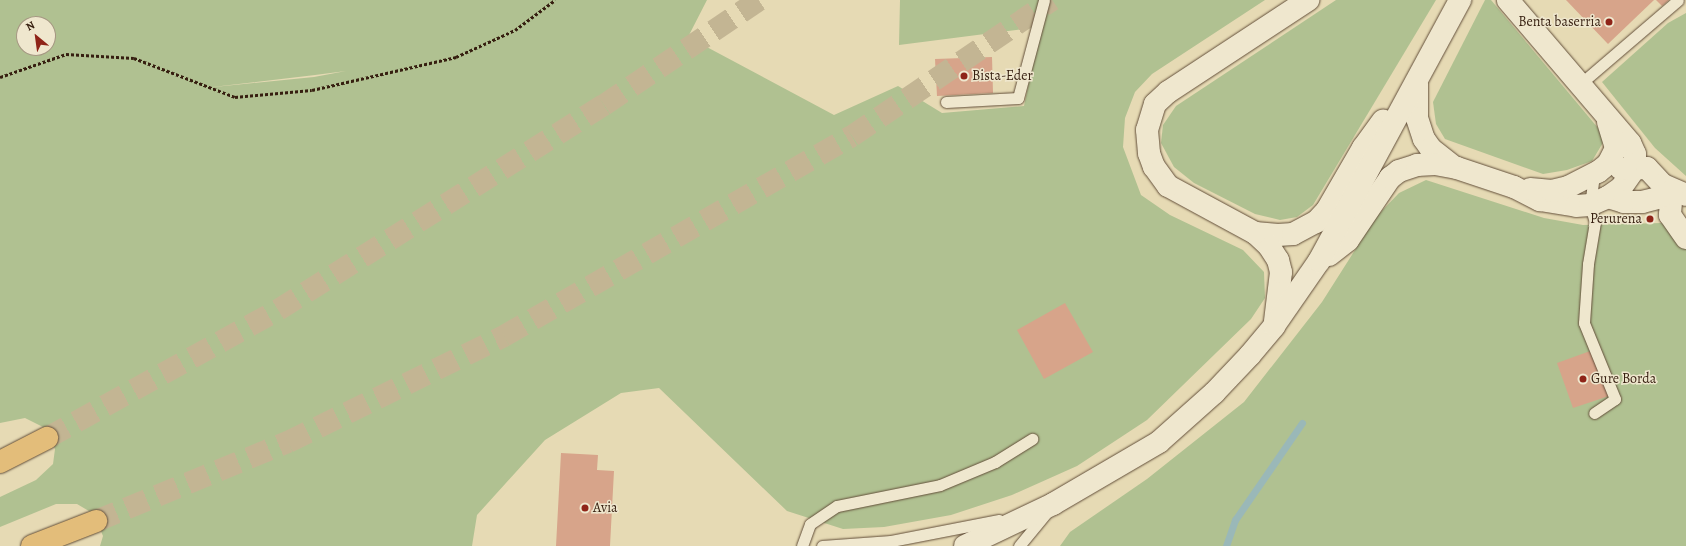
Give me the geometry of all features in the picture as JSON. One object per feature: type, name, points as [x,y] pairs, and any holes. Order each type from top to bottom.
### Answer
[{"type":"highway","points":[[0,462],[47,438]]},
{"type":"highway","points":[[32,546],[96,521]]},
{"type":"main road","points":[[1274,326],[1281,272],[1278,260],[1269,246],[1255,233],[1179,194],[1160,177],[1148,153],[1147,130],[1149,118],[1155,104],[1168,92],[1308,0]]},
{"type":"main road","points":[[966,546],[1053,504],[1159,442],[1214,393],[1274,326],[1319,261],[1460,0]]},
{"type":"main road","points":[[1508,0],[1606,117],[1614,135],[1650,172],[1670,215],[1686,238]]},
{"type":"main road","points":[[1255,233],[1278,236],[1293,234],[1316,222],[1327,210],[1363,148],[1390,110],[1417,81]]},
{"type":"main road","points":[[1417,81],[1417,118],[1424,139],[1432,149],[1457,168]]},
{"type":"main road","points":[[1514,187],[1552,191],[1568,187],[1596,173],[1613,158],[1650,172]]},
{"type":"main road","points":[[1319,261],[1348,240],[1387,183],[1399,171],[1416,165],[1435,164],[1457,168],[1514,187],[1558,205],[1599,201],[1642,202],[1658,198],[1650,172]]},
{"type":"main road","points":[[1599,201],[1650,172]]},
{"type":"lane","points":[[946,102],[1018,98],[1044,0]]},
{"type":"lane","points":[[1579,85],[1678,0]]},
{"type":"lane","points":[[1594,413],[1615,400],[1584,323],[1588,264],[1599,201],[1596,173]]},
{"type":"lane","points":[[802,546],[810,524],[838,506],[940,485],[995,462],[1032,439]]},
{"type":"lane","points":[[822,546],[891,541],[980,526],[1053,504]]},
{"type":"lane","points":[[1019,546],[1053,504]]},
{"type":"path","points":[[0,77],[66,54],[134,58],[235,97],[312,90],[456,57],[515,30],[555,0]]},
{"type":"green space","points":[[0,0],[707,0],[688,37],[834,115],[898,86],[942,113],[1024,106],[1040,27],[899,45],[900,0],[1265,0],[1152,74],[1135,92],[1125,118],[1123,147],[1141,195],[1170,215],[1243,250],[1264,272],[1265,298],[1251,319],[1147,420],[1077,466],[1012,495],[951,515],[884,527],[843,529],[787,511],[659,388],[621,393],[545,440],[477,515],[472,546],[100,546],[103,536],[94,514],[77,504],[56,504],[0,527],[0,497],[36,480],[53,464],[55,449],[45,428],[25,418],[0,423]],"holes":[[[346,71],[314,77],[204,88]]]},
{"type":"green space","points":[[1336,0],[1436,0],[1313,205],[1297,217],[1280,220],[1255,214],[1194,183],[1174,167],[1161,143],[1163,125],[1176,106]]},
{"type":"green space","points":[[1485,0],[1491,0],[1598,128],[1604,141],[1592,161],[1567,170],[1543,174],[1445,139],[1436,124],[1433,102]]},
{"type":"green space","points":[[1686,13],[1686,176],[1655,148],[1602,82],[1668,23]]},
{"type":"green space","points":[[1426,180],[1544,218],[1583,225],[1662,223],[1686,246],[1686,546],[1060,546],[1070,532],[1147,479],[1244,402],[1322,302],[1376,217],[1399,193]]},
{"type":"building","name":"Benta baserria","points":[[1566,0],[1654,0],[1608,44]]},
{"type":"building","points":[[1656,0],[1669,0],[1662,6]]},
{"type":"building","name":"Bista-Eder","points":[[992,57],[993,93],[937,96],[935,59]]},
{"type":"building","points":[[1065,303],[1093,352],[1044,379],[1017,330]]},
{"type":"building","name":"Gure Borda","points":[[1593,350],[1609,396],[1573,408],[1557,363]]},
{"type":"building","name":"Avia","points":[[561,453],[598,455],[597,470],[614,471],[610,546],[556,546]]},
{"type":"waterway","points":[[1226,546],[1235,520],[1302,423]]},
{"type":"tunnel","points":[[47,438],[278,310],[604,105],[759,0]]},
{"type":"tunnel","points":[[96,521],[288,442],[504,336],[852,136],[1052,0]]},
{"type":"place","name":"Benta baserria","points":[[1609,22]]},
{"type":"place","name":"Bista-Eder","points":[[964,76]]},
{"type":"place","name":"Perurena","points":[[1650,219]]},
{"type":"place","name":"Gure Borda","points":[[1583,379]]},
{"type":"place","name":"Avia","points":[[585,508]]}]
